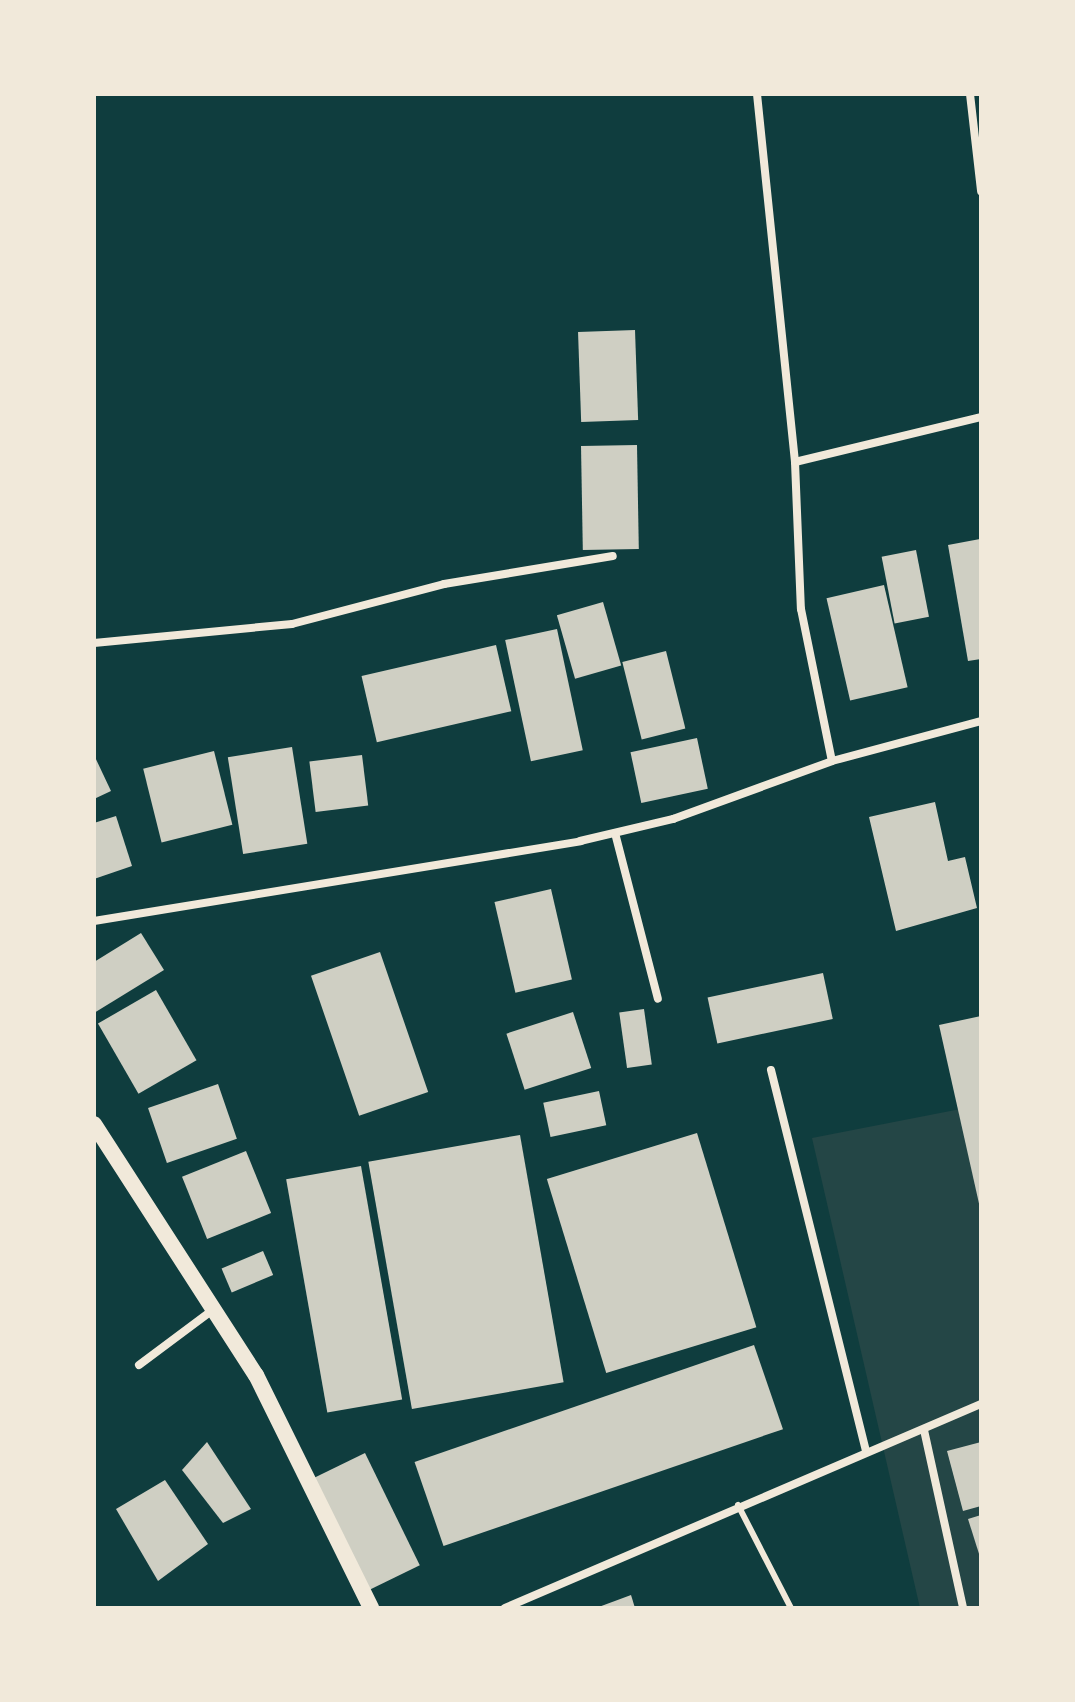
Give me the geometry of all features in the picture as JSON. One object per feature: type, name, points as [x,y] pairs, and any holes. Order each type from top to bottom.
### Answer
[{"type":"main road","points":[[94,1124],[256,1375],[371,1608]]},
{"type":"street","points":[[757,94],[795,462],[801,609],[832,761]]},
{"type":"street","points":[[974,99],[981,191]]},
{"type":"street","points":[[795,462],[981,417]]},
{"type":"street","points":[[94,643],[292,624],[444,584],[613,556]]},
{"type":"street","points":[[94,921],[454,866],[615,833],[832,761],[981,721]]},
{"type":"street","points":[[615,833],[658,999]]},
{"type":"street","points":[[771,1070],[866,1450]]},
{"type":"street","points":[[139,1365],[215,1308]]},
{"type":"street","points":[[505,1608],[866,1450],[924,1430],[981,1404]]},
{"type":"street","points":[[924,1430],[963,1608]]},
{"type":"lane","points":[[738,1505],[791,1608]]},
{"type":"shaded area","points":[[981,1105],[981,1608],[920,1608],[812,1138]]},
{"type":"building","points":[[635,330],[638,420],[581,422],[578,332]]},
{"type":"building","points":[[637,445],[639,549],[583,550],[581,446]]},
{"type":"building","points":[[980,539],[981,659],[968,661],[948,545]]},
{"type":"building","points":[[916,550],[929,617],[895,623],[882,557]]},
{"type":"building","points":[[884,585],[908,687],[850,701],[827,598]]},
{"type":"building","points":[[603,602],[621,665],[575,679],[557,615]]},
{"type":"building","points":[[557,629],[583,750],[531,761],[505,640]]},
{"type":"building","points":[[496,645],[511,711],[377,742],[362,676]]},
{"type":"building","points":[[666,651],[685,729],[642,740],[622,662]]},
{"type":"building","points":[[697,738],[708,789],[641,803],[630,752]]},
{"type":"building","points":[[292,747],[307,844],[243,854],[228,757]]},
{"type":"building","points":[[214,751],[232,825],[162,842],[143,769]]},
{"type":"building","points":[[94,755],[111,791],[94,799]]},
{"type":"building","points":[[362,755],[368,806],[316,812],[309,761]]},
{"type":"building","points":[[935,802],[948,861],[965,857],[977,908],[896,931],[869,817]]},
{"type":"building","points":[[116,816],[132,866],[94,879],[94,823]]},
{"type":"building","points":[[551,889],[572,980],[515,993],[494,902]]},
{"type":"building","points":[[141,933],[164,970],[94,1013],[94,962]]},
{"type":"building","points":[[380,952],[428,1092],[359,1116],[311,976]]},
{"type":"building","points":[[823,973],[833,1019],[717,1044],[708,998]]},
{"type":"building","points":[[156,990],[196,1060],[138,1094],[98,1024]]},
{"type":"building","points":[[644,1009],[652,1064],[627,1068],[619,1012]]},
{"type":"building","points":[[573,1012],[591,1068],[525,1090],[506,1034]]},
{"type":"building","points":[[981,1016],[981,1208],[980,1208],[939,1025]]},
{"type":"building","points":[[218,1084],[237,1139],[167,1163],[148,1108]]},
{"type":"building","points":[[599,1091],[606,1125],[551,1137],[543,1103]]},
{"type":"building","points":[[697,1133],[756,1327],[606,1373],[547,1179]]},
{"type":"building","points":[[520,1135],[564,1382],[412,1409],[368,1162]]},
{"type":"building","points":[[246,1151],[271,1213],[207,1239],[182,1177]]},
{"type":"building","points":[[361,1166],[402,1399],[327,1413],[286,1179]]},
{"type":"building","points":[[263,1251],[273,1275],[232,1293],[222,1269]]},
{"type":"building","points":[[754,1345],[783,1429],[444,1546],[415,1462]]},
{"type":"building","points":[[207,1442],[251,1509],[223,1523],[182,1470]]},
{"type":"building","points":[[981,1442],[981,1506],[963,1511],[947,1451]]},
{"type":"building","points":[[365,1453],[420,1565],[365,1592],[310,1480]]},
{"type":"building","points":[[165,1480],[208,1544],[158,1581],[116,1509]]},
{"type":"building","points":[[981,1515],[981,1557],[980,1557],[968,1519]]},
{"type":"building","points":[[631,1595],[635,1608],[596,1608]]}]
